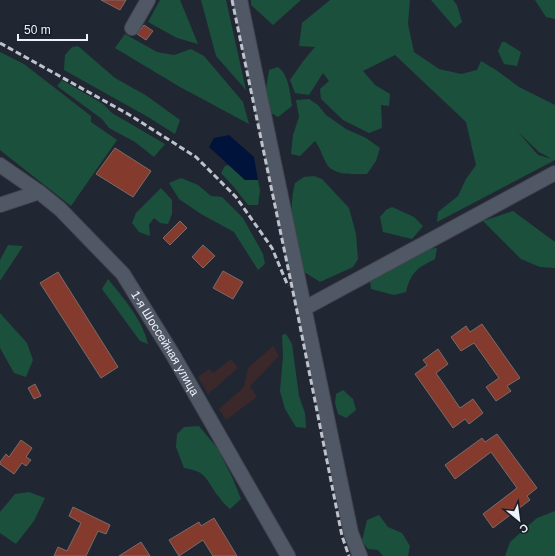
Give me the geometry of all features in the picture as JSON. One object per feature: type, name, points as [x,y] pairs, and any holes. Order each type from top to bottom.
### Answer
[{"type":"street","points":[[132,28],[148,0]]},
{"type":"street","points":[[240,0],[352,533],[360,556]]},
{"type":"street","name":"1-я Шоссейная улица","points":[[0,165],[40,192],[60,209],[123,274],[173,355],[288,556]]},
{"type":"street","points":[[305,308],[555,173]]},
{"type":"street","points":[[0,205],[40,192]]},
{"type":"shaded area","points":[[273,346],[279,356],[250,386],[257,397],[226,420],[219,409],[244,387],[248,368]]},
{"type":"shaded area","points":[[231,359],[238,368],[208,394],[198,377],[209,369],[213,373]]},
{"type":"green space","points":[[160,0],[180,0],[198,44],[177,38],[148,22]]},
{"type":"green space","points":[[201,0],[226,0],[246,90],[216,56]]},
{"type":"green space","points":[[251,0],[301,0],[273,25],[251,5]]},
{"type":"green space","points":[[330,0],[410,0],[408,24],[414,52],[439,69],[461,74],[477,70],[481,61],[519,87],[555,105],[555,160],[437,222],[438,212],[458,196],[466,179],[476,165],[466,122],[395,55],[363,71],[375,85],[390,94],[389,106],[381,105],[382,128],[369,133],[343,120],[321,99],[320,89],[329,81],[323,73],[309,95],[295,93],[290,80],[315,47],[299,46],[302,23]],"holes":[[[518,132],[539,152],[552,159],[538,155]]]},
{"type":"green space","points":[[431,0],[453,0],[457,5],[462,22],[455,28]]},
{"type":"green space","points":[[535,0],[555,0],[555,19],[546,17]]},
{"type":"green space","points":[[125,34],[157,52],[174,55],[191,49],[204,56],[243,102],[249,124],[180,87],[115,48]]},
{"type":"green space","points":[[502,42],[505,42],[521,52],[517,66],[504,64],[498,51]]},
{"type":"green space","points":[[78,46],[115,78],[147,96],[180,120],[175,134],[148,117],[64,70],[65,55],[72,47]]},
{"type":"green space","points":[[0,52],[24,64],[91,116],[91,122],[117,140],[71,206],[0,150]]},
{"type":"green space","points":[[278,67],[282,70],[287,79],[292,106],[278,117],[269,112],[266,89],[269,70]]},
{"type":"green space","points":[[62,80],[103,104],[112,113],[165,144],[154,157],[135,142],[109,128],[102,119],[57,86]]},
{"type":"green space","points":[[309,99],[318,105],[326,115],[346,129],[366,138],[380,148],[376,161],[367,174],[346,174],[332,169],[328,166],[315,141],[300,156],[291,154],[293,135],[299,117],[296,100]]},
{"type":"green space","points":[[229,165],[245,180],[258,180],[260,190],[258,205],[248,205],[221,173],[225,166]]},
{"type":"green space","points":[[314,176],[322,179],[349,208],[356,234],[358,259],[353,267],[320,282],[301,270],[292,216],[295,183],[304,177]]},
{"type":"green space","points":[[181,178],[198,185],[211,196],[222,197],[243,218],[263,254],[265,264],[258,270],[234,232],[201,214],[179,199],[169,183]]},
{"type":"green space","points":[[161,188],[172,200],[172,214],[168,224],[160,223],[154,218],[149,225],[150,236],[139,232],[132,223],[136,213]]},
{"type":"green space","points":[[392,207],[414,217],[423,226],[412,239],[383,232],[380,217],[386,210]]},
{"type":"green space","points":[[513,211],[555,242],[555,268],[540,267],[521,259],[483,221]]},
{"type":"green space","points":[[8,245],[23,246],[0,281],[0,260]]},
{"type":"green space","points":[[437,248],[435,259],[416,271],[410,280],[406,292],[394,295],[371,289],[370,280],[425,249]]},
{"type":"green space","points":[[108,279],[137,318],[148,344],[140,341],[102,289]]},
{"type":"green space","points":[[0,313],[27,343],[33,360],[26,377],[14,373],[0,348]]},
{"type":"green space","points":[[286,334],[292,344],[299,396],[305,413],[306,428],[296,427],[285,409],[280,391],[283,356],[282,335]]},
{"type":"green space","points":[[343,390],[353,399],[356,410],[346,418],[338,414],[335,403],[336,394]]},
{"type":"green space","points":[[199,426],[218,449],[241,499],[230,509],[221,500],[202,474],[184,468],[176,447],[177,434],[184,427]]},
{"type":"green space","points":[[29,492],[45,498],[34,521],[16,544],[0,533],[0,512],[15,494]]},
{"type":"green space","points":[[555,511],[555,556],[505,556],[510,542],[537,518]]},
{"type":"green space","points":[[379,515],[388,527],[402,533],[410,546],[408,556],[383,556],[378,550],[368,549],[362,541],[367,520]]},
{"type":"water","points":[[229,135],[254,157],[258,180],[245,180],[209,147],[214,138]]},
{"type":"building","points":[[101,0],[126,0],[120,10]]},
{"type":"building","points":[[144,25],[153,31],[146,40],[137,34]]},
{"type":"building","points":[[115,148],[151,171],[133,197],[96,174]]},
{"type":"building","points":[[180,221],[187,228],[170,245],[163,238]]},
{"type":"building","points":[[203,245],[215,256],[203,268],[192,257]]},
{"type":"building","points":[[223,271],[243,282],[233,299],[213,288]]},
{"type":"building","points":[[58,272],[118,367],[101,378],[40,283]]},
{"type":"building","points":[[482,324],[520,378],[507,386],[511,391],[496,401],[486,387],[499,378],[474,343],[461,351],[451,337],[466,326],[470,332]]},
{"type":"building","points":[[438,349],[448,364],[436,373],[460,408],[473,399],[483,413],[469,424],[465,419],[453,428],[415,374],[427,365],[423,360]]},
{"type":"building","points":[[35,384],[41,396],[34,399],[28,388]]},
{"type":"building","points":[[497,434],[537,488],[527,496],[530,500],[493,528],[483,514],[517,488],[491,452],[455,479],[445,465],[482,438],[485,442]]},
{"type":"building","points":[[21,440],[32,448],[26,457],[31,460],[26,466],[22,463],[14,474],[0,464],[0,462],[6,454],[9,457]]},
{"type":"building","points":[[73,507],[110,525],[106,534],[98,531],[86,556],[54,556],[58,547],[67,551],[81,523],[69,516]]},
{"type":"building","points":[[214,518],[237,556],[213,556],[203,540],[179,556],[169,540],[199,522],[201,526]]},
{"type":"building","points":[[141,542],[150,556],[119,556]]},
{"type":"railway","points":[[232,0],[342,536],[349,556]]},
{"type":"railway","points":[[0,43],[128,114],[196,157],[236,197],[272,248],[288,286]]}]
